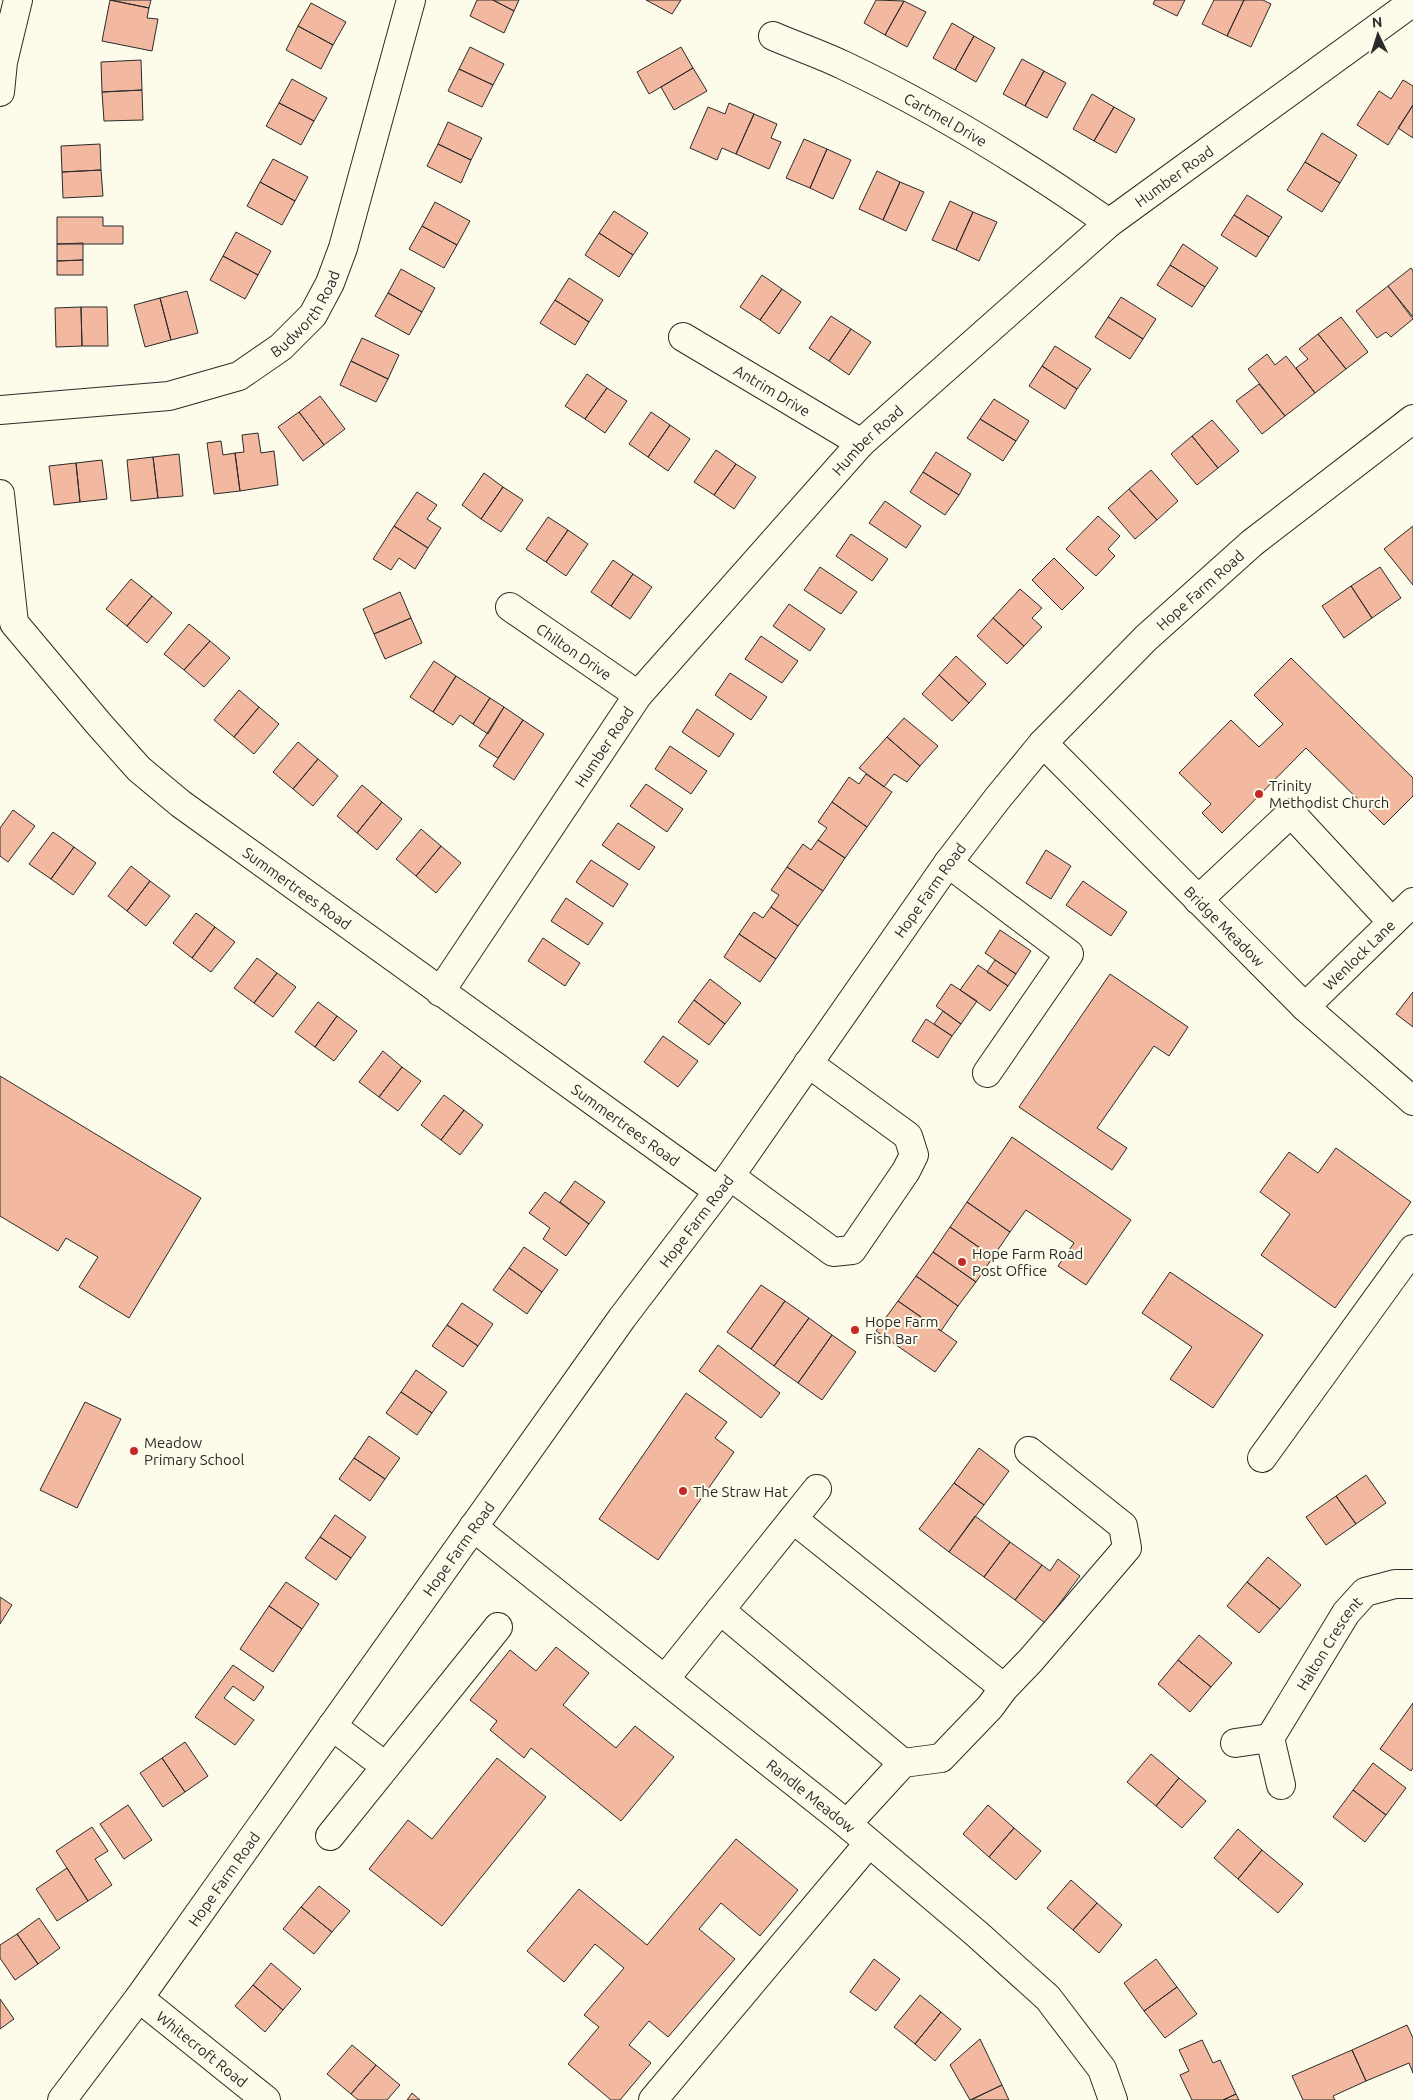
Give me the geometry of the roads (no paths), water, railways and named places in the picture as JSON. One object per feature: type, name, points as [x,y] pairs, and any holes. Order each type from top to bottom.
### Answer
[{"type":"street","points":[[0,92],[3,62],[18,0]]},
{"type":"street","name":"Budworth Road","points":[[0,410],[169,396],[240,376],[281,347],[313,315],[330,283],[343,248],[411,0]]},
{"type":"street","name":"Humber Road","points":[[440,992],[638,695],[861,443],[1108,223],[1413,2]]},
{"type":"street","name":"Cartmel Drive","points":[[773,36],[843,65],[923,106],[1048,181],[1108,223]]},
{"type":"street","name":"Antrim Drive","points":[[683,337],[861,443]]},
{"type":"street","name":"Hope Farm Road","points":[[62,2100],[139,1998],[622,1318],[724,1184],[948,863],[1043,743],[1146,638],[1252,543],[1413,419]]},
{"type":"street","name":"Summertrees Road","points":[[0,494],[7,627],[139,769],[181,804],[440,992],[724,1184],[833,1252],[852,1250],[906,1171],[914,1154],[908,1136],[808,1063]]},
{"type":"street","name":"Chilton Drive","points":[[510,607],[638,695]]},
{"type":"street","name":"Bridge Meadow","points":[[1043,743],[1304,1007],[1413,1101]]},
{"type":"street","points":[[1198,900],[1291,813],[1392,922]]},
{"type":"street","points":[[948,863],[1070,954],[987,1073]]},
{"type":"street","name":"Wenlock Lane","points":[[1304,1007],[1413,902]]},
{"type":"street","points":[[1262,1458],[1413,1248]]},
{"type":"street","points":[[847,1824],[903,1763],[941,1758],[990,1708],[1004,1688],[1031,1660],[1127,1548],[1123,1526],[1029,1451]]},
{"type":"street","points":[[665,1679],[817,1489]]},
{"type":"street","points":[[793,1518],[1004,1688]]},
{"type":"street","name":"Randle Meadow","points":[[473,1527],[847,1824],[977,1934],[1048,1998],[1102,2070],[1113,2100]]},
{"type":"street","name":"Halton Crescent","points":[[1270,1738],[1346,1613],[1365,1592],[1395,1584],[1413,1584]]},
{"type":"street","points":[[720,1610],[903,1763]]},
{"type":"street","points":[[330,1836],[498,1627]]},
{"type":"street","points":[[332,1726],[385,1766]]},
{"type":"street","points":[[1235,1743],[1270,1738],[1281,1785]]},
{"type":"street","points":[[653,2100],[868,1843]]},
{"type":"street","name":"Whitecroft Road","points":[[139,1998],[266,2100]]},
{"type":"place","name":"Trinity Methodist Church","points":[[1259,794]]},
{"type":"place","name":"Hope Farm Road Post Office","points":[[962,1262]]},
{"type":"place","name":"Hope Farm Fish Bar","points":[[855,1330]]},
{"type":"place","name":"Meadow Primary School","points":[[134,1451]]},
{"type":"place","name":"The Straw Hat","points":[[683,1491]]}]
